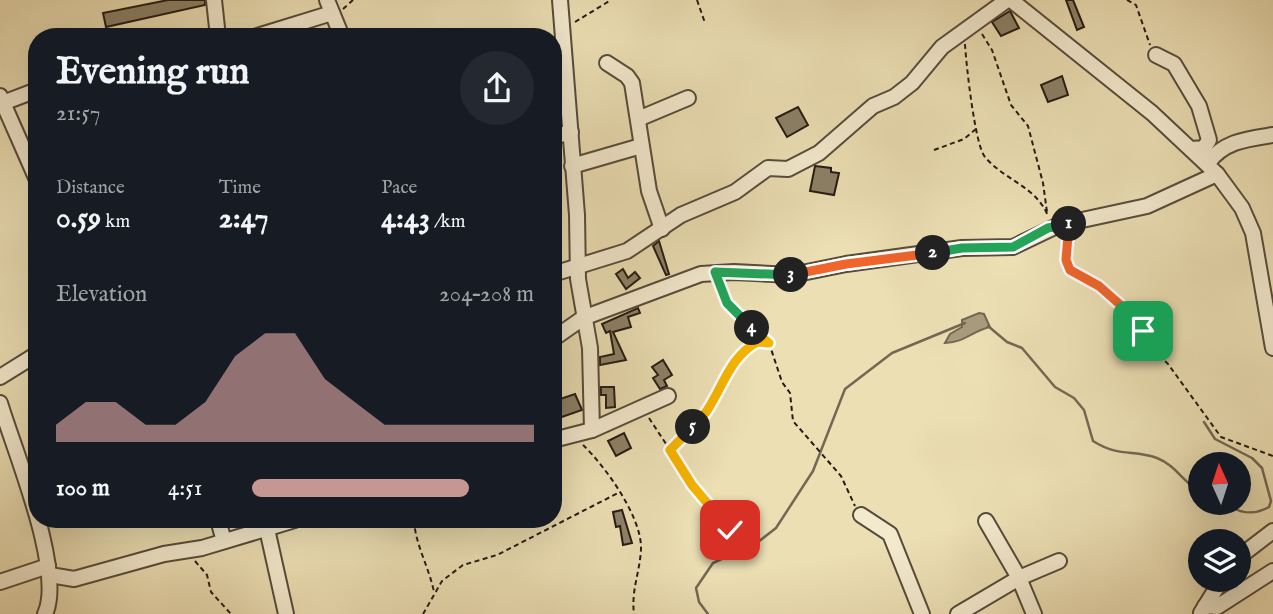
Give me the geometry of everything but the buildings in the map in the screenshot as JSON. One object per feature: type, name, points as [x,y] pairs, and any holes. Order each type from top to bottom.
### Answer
[{"type":"street","points":[[214,0],[217,28]]},
{"type":"street","points":[[560,0],[562,28]]},
{"type":"street","points":[[562,270],[627,251],[681,215],[734,192],[768,168],[788,169],[819,153],[873,106],[903,91],[942,47],[1009,0],[1192,149],[1212,169],[1242,208],[1252,233],[1273,348]]},
{"type":"street","points":[[276,28],[329,7],[338,28]]},
{"type":"street","points":[[1156,55],[1174,64],[1199,106],[1209,140],[1204,148],[1192,149]]},
{"type":"street","points":[[607,63],[631,79],[649,191],[662,229]]},
{"type":"street","points":[[562,77],[571,132],[583,318],[589,335],[592,430]]},
{"type":"street","points":[[28,93],[1,101],[28,160]]},
{"type":"street","points":[[638,119],[688,98]]},
{"type":"street","points":[[562,134],[571,132]]},
{"type":"street","points":[[1209,140],[1238,141],[1273,135]]},
{"type":"street","points":[[562,333],[583,318],[692,276],[715,272],[792,275],[846,264],[962,248],[1013,247],[1049,221],[1070,222],[1147,206],[1212,169],[1223,148],[1238,141]]},
{"type":"street","points":[[572,166],[642,146]]},
{"type":"street","points":[[0,377],[28,360]]},
{"type":"street","points":[[562,439],[575,437],[668,396]]},
{"type":"street","points":[[0,403],[28,487]]},
{"type":"street","points":[[862,515],[892,538],[922,614]]},
{"type":"street","points":[[986,521],[1019,578],[1034,614]]},
{"type":"street","points":[[38,528],[49,570],[51,601],[46,614]]},
{"type":"street","points":[[220,528],[224,541]]},
{"type":"street","points":[[0,582],[49,570],[74,579],[273,528]]},
{"type":"street","points":[[267,530],[286,614]]},
{"type":"street","points":[[1251,548],[1273,531]]},
{"type":"street","points":[[958,614],[1019,578],[1059,561]]},
{"type":"street","points":[[1202,610],[1217,607],[1273,571]]},
{"type":"street","points":[[1202,610],[1214,592]]},
{"type":"path","points":[[562,30],[611,0]]},
{"type":"path","points":[[697,0],[705,23]]},
{"type":"path","points":[[1127,0],[1136,5],[1156,55]]},
{"type":"path","points":[[972,27],[965,52],[976,128],[985,158],[1036,195],[1049,221]]},
{"type":"path","points":[[972,27],[992,50],[1010,105],[1028,126],[1043,183],[1049,221]]},
{"type":"path","points":[[934,150],[964,139],[976,128]]},
{"type":"path","points":[[1070,222],[1066,260],[1070,270],[1099,286],[1133,316],[1152,348],[1168,364],[1221,437],[1273,456]]},
{"type":"path","points":[[715,272],[727,303],[769,343],[780,378],[790,393],[793,421],[841,476],[862,515]]},
{"type":"path","points":[[670,450],[700,421],[718,394],[732,362],[757,342],[769,343]]},
{"type":"path","points":[[642,409],[692,485],[730,530]]},
{"type":"path","points":[[575,437],[600,461],[638,530],[641,544],[633,587],[634,614]]},
{"type":"path","points":[[562,522],[618,493]]},
{"type":"path","points":[[414,528],[414,534],[427,561],[434,593]]},
{"type":"path","points":[[423,614],[434,593],[463,565],[497,555],[550,528]]},
{"type":"path","points":[[187,551],[207,575],[211,592],[231,614]]},
{"type":"shaded area","points":[[979,313],[984,314],[990,327],[958,341],[945,343],[950,334],[962,327],[962,320]]},
{"type":"waterway","points":[[708,614],[699,602],[696,588],[713,563],[758,542],[776,528],[813,471],[845,389],[892,353],[965,323]]},
{"type":"waterway","points":[[988,326],[1007,342],[1022,348],[1055,387],[1074,398],[1084,410],[1093,441],[1111,450],[1141,454],[1164,461],[1188,483]]},
{"type":"waterway","points":[[1204,422],[1215,439],[1240,452]]},
{"type":"waterway","points":[[1251,457],[1262,468],[1271,501],[1269,507],[1251,513]]},
{"type":"route","points":[[730,530],[692,485],[670,450],[700,421],[718,394],[732,362],[757,342],[769,343],[764,335],[756,332],[727,303],[715,272],[792,275],[846,264],[962,248],[1013,247],[1048,228],[1070,222],[1066,260],[1070,270],[1099,286],[1133,316],[1143,331]]}]
